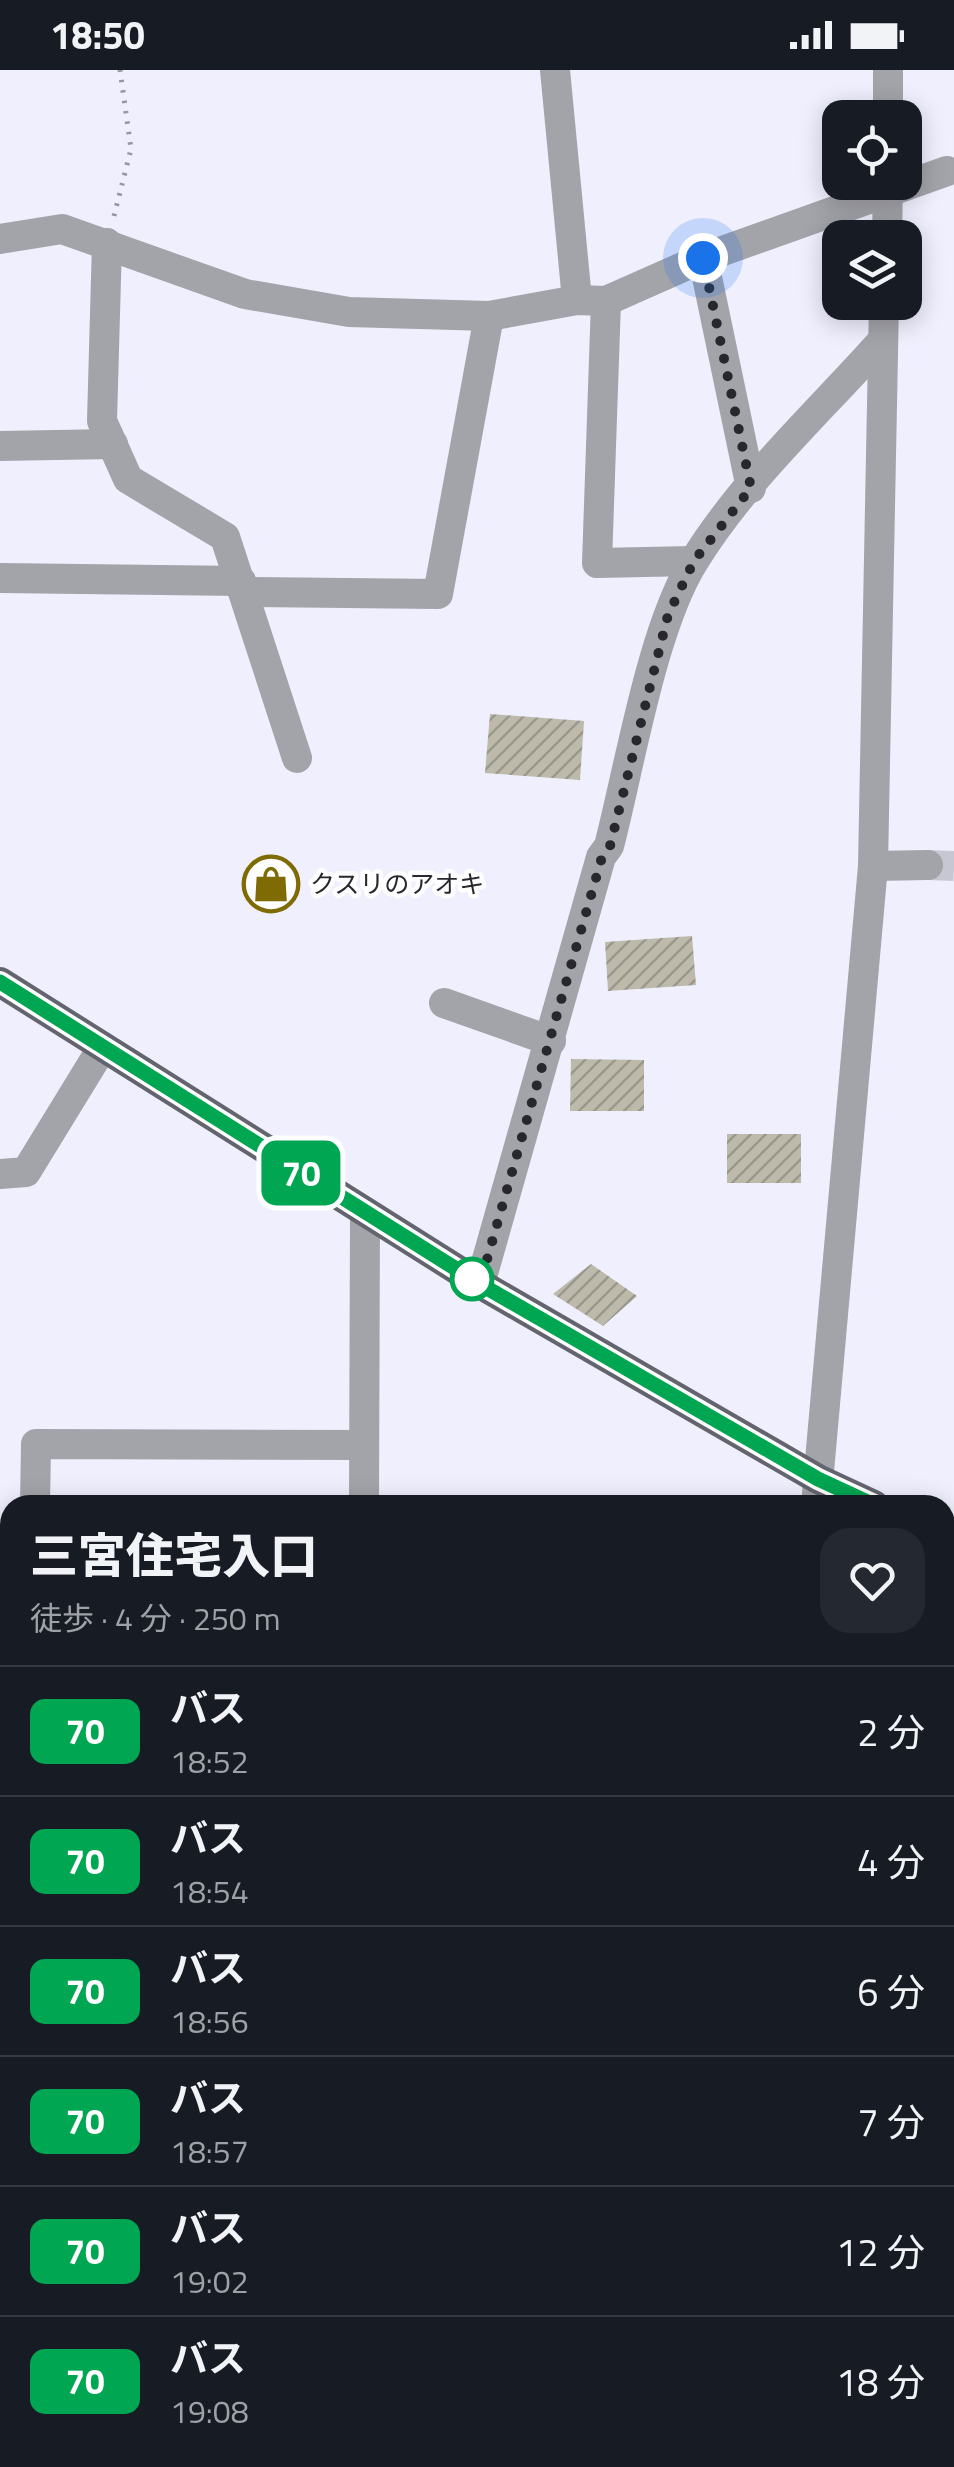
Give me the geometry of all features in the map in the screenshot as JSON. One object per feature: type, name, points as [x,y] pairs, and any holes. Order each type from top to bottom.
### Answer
[{"type":"main road","points":[[0,982],[817,1492]]},
{"type":"street","points":[[554,70],[592,300],[597,563],[694,561]]},
{"type":"street","points":[[888,70],[888,100]]},
{"type":"street","points":[[922,178],[948,171]]},
{"type":"street","points":[[0,238],[62,229],[245,294],[349,312],[488,316],[592,300],[852,200]]},
{"type":"street","points":[[107,243],[102,420],[128,479],[225,537],[297,758]]},
{"type":"street","points":[[703,258],[751,488]]},
{"type":"street","points":[[0,578],[438,594],[488,316]]},
{"type":"street","points":[[817,1492],[874,866],[884,320]]},
{"type":"street","points":[[480,1284],[602,857],[610,846],[668,615],[694,561],[751,488],[883,340]]},
{"type":"street","points":[[0,446],[113,444]]},
{"type":"street","points":[[874,866],[928,865]]},
{"type":"street","points":[[444,1003],[551,1041]]},
{"type":"street","points":[[0,1174],[26,1172],[102,1048]]},
{"type":"street","points":[[364,1495],[365,1212]]},
{"type":"street","points":[[36,1495],[36,1444],[364,1446]]},
{"type":"path","points":[[107,243],[131,149],[120,70]]},
{"type":"building","points":[[490,714],[584,721],[580,780],[485,773]]},
{"type":"building","points":[[692,936],[696,985],[608,991],[605,942]]},
{"type":"building","points":[[571,1059],[644,1060],[644,1111],[570,1111]]},
{"type":"building","points":[[727,1134],[801,1134],[801,1183],[727,1183]]},
{"type":"building","points":[[591,1264],[637,1296],[603,1326],[553,1294]]},
{"type":"tunnel","points":[[928,865],[954,866]]},
{"type":"bus line","name":"70","points":[[0,982],[480,1284],[818,1479],[852,1495]]},
{"type":"place","name":"クスリのアオキ","points":[[271,884]]},
{"type":"route","points":[[472,1279],[480,1284],[602,857],[610,846],[668,615],[694,561],[751,488],[703,258]]}]
